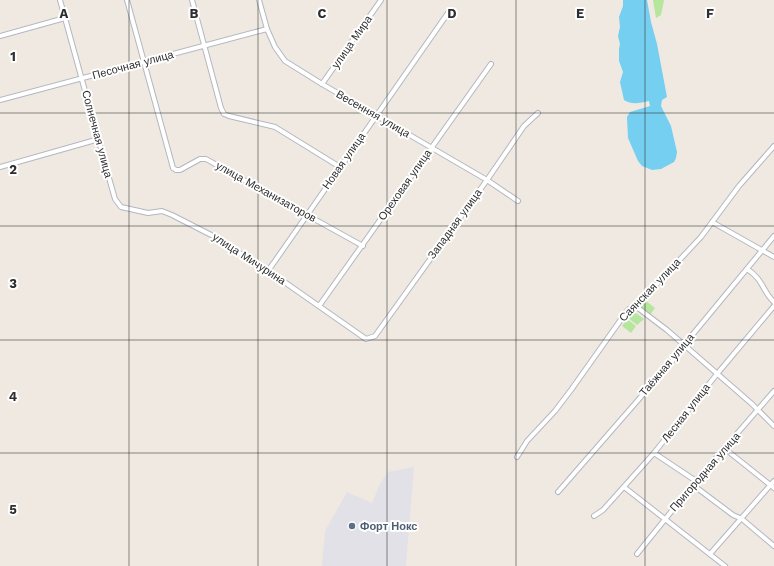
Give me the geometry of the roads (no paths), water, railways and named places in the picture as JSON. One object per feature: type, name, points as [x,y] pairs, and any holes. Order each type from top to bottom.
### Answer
[{"type":"street","name":"Солнечная улица","points":[[60,0],[115,199]]},
{"type":"street","name":"улица Механизаторов","points":[[127,0],[172,168],[180,170],[200,159],[206,159],[363,246]]},
{"type":"street","points":[[192,0],[221,108],[224,114],[275,127],[340,166]]},
{"type":"street","name":"Весенняя улица","points":[[259,0],[266,29],[275,47],[285,61],[487,180],[518,201]]},
{"type":"street","name":"улица Мира","points":[[322,84],[381,0]]},
{"type":"street","name":"Новая улица","points":[[268,271],[448,13]]},
{"type":"street","points":[[0,36],[65,18]]},
{"type":"street","name":"Песочная улица","points":[[0,100],[266,29]]},
{"type":"street","name":"Ореховая улица","points":[[319,306],[491,64]]},
{"type":"street","name":"Западная улица","points":[[375,336],[524,126],[538,114]]},
{"type":"street","points":[[0,167],[99,139]]},
{"type":"street","name":"Саянская улица","points":[[517,457],[527,441],[555,411],[571,390],[627,311],[658,283],[701,237],[739,186],[774,146]]},
{"type":"street","name":"улица Мичурина","points":[[115,199],[121,207],[148,213],[162,212],[172,215],[221,240],[366,339],[375,336]]},
{"type":"street","points":[[712,222],[774,257]]},
{"type":"street","name":"Таёжная улица","points":[[558,492],[672,363],[684,345],[774,236]]},
{"type":"street","points":[[747,269],[762,282],[770,298],[774,302]]},
{"type":"street","points":[[634,305],[684,345],[774,426]]},
{"type":"street","name":"Лесная улица","points":[[594,516],[603,510],[654,453],[774,306]]},
{"type":"street","name":"Пригородная улица","points":[[637,554],[664,519],[774,390]]},
{"type":"street","points":[[724,448],[772,487]]},
{"type":"street","points":[[654,453],[696,481]]},
{"type":"street","points":[[710,554],[772,487],[774,482]]},
{"type":"street","points":[[693,485],[733,515],[742,518],[774,546]]},
{"type":"street","points":[[624,487],[725,566]]},
{"type":"water","points":[[623,0],[647,0],[657,44],[667,97],[662,100],[661,106],[671,126],[677,152],[674,162],[661,169],[652,170],[642,166],[638,161],[628,138],[627,117],[630,112],[650,106],[649,101],[633,103],[624,100],[620,82],[623,72],[619,61],[620,44],[618,36],[620,27],[619,17],[623,6]]},
{"type":"place","name":"Форт Нокс","points":[[352,526]]}]
